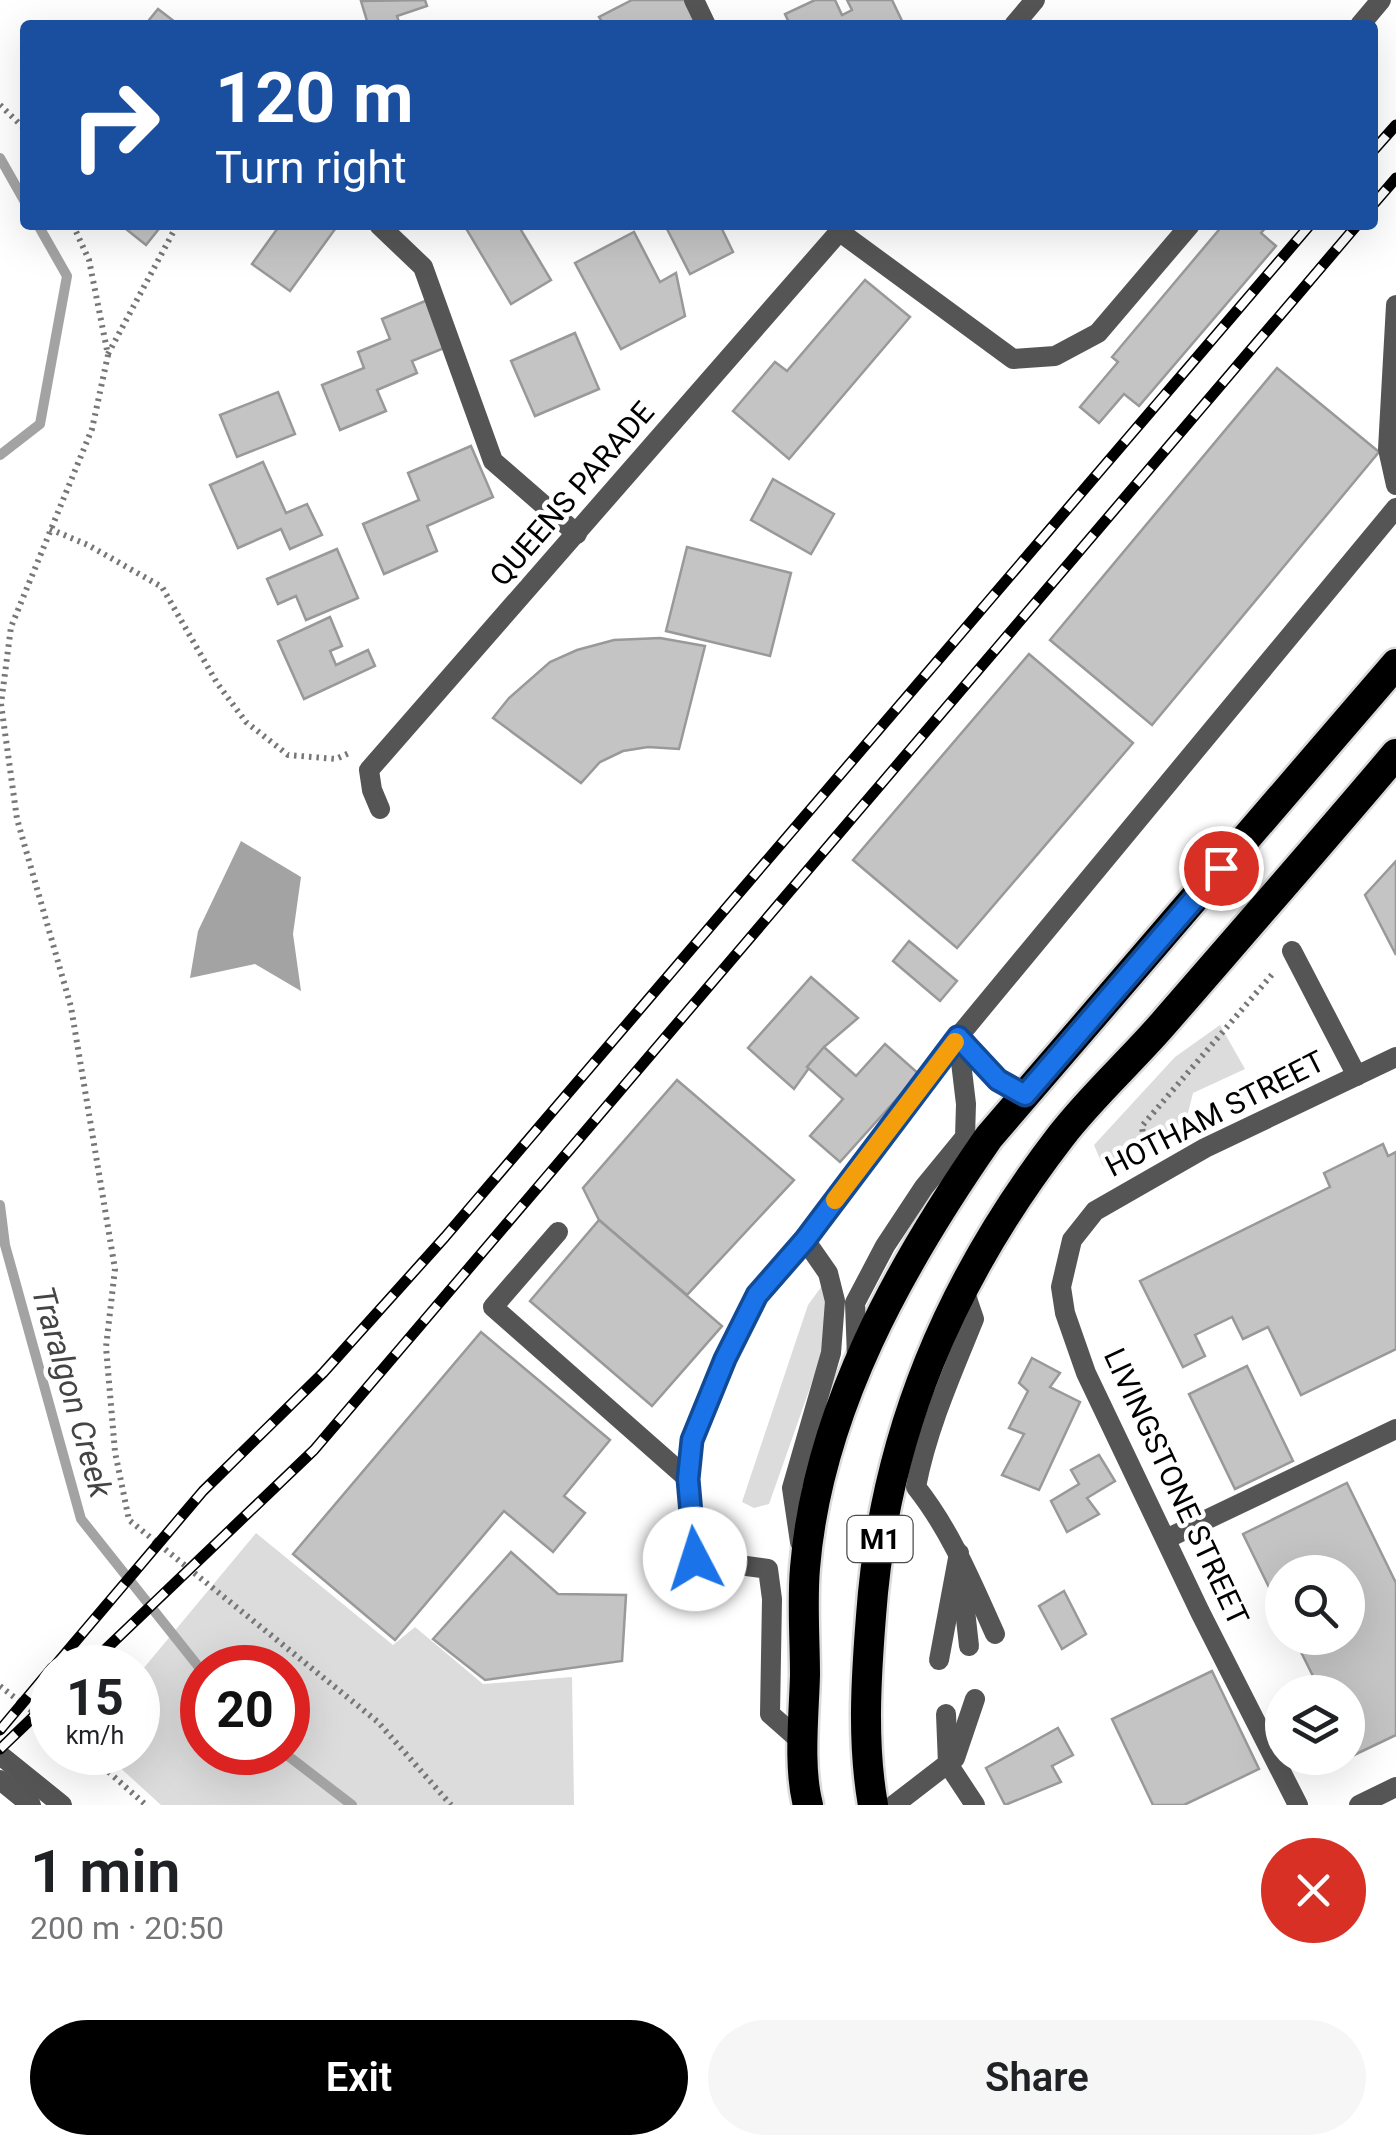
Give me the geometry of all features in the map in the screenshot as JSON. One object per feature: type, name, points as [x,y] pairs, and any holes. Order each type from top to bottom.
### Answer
[{"type":"highway","name":"M1","points":[[807,1803],[805,1568],[819,1480],[858,1365],[895,1286],[948,1196],[990,1137],[1396,664]]},
{"type":"highway","name":"M1","points":[[874,1805],[867,1771],[866,1680],[873,1584],[891,1474],[929,1360],[963,1287],[990,1237],[1062,1134],[1170,1016],[1396,754]]},
{"type":"highway","points":[[1025,1095],[1062,1134]]},
{"type":"street","points":[[1018,20],[1036,0]]},
{"type":"street","points":[[1364,20],[1381,0]]},
{"type":"street","points":[[384,230],[423,268],[493,460],[577,534]]},
{"type":"street","name":"QUEENS PARADE","points":[[380,809],[372,790],[370,770],[836,230]]},
{"type":"street","points":[[843,230],[1013,359],[1056,356],[1098,332],[1186,230]]},
{"type":"street","points":[[1396,305],[1388,436],[1396,485]]},
{"type":"street","points":[[804,1744],[770,1714],[772,1599],[768,1570],[695,1559],[688,1479],[692,1440],[725,1359],[757,1295],[805,1240],[958,1037],[1396,508]]},
{"type":"street","points":[[1292,951],[1356,1076]]},
{"type":"street","points":[[958,1037],[998,1080],[1025,1095]]},
{"type":"street","points":[[858,1365],[855,1303],[885,1246],[924,1187],[965,1137],[966,1104],[958,1037]]},
{"type":"street","name":"HOTHAM STREET","points":[[1072,1240],[1094,1211],[1154,1176],[1396,1057]]},
{"type":"street","points":[[558,1232],[494,1307],[688,1479]]},
{"type":"street","points":[[805,1240],[828,1272],[835,1302],[831,1352],[792,1488],[805,1568]]},
{"type":"street","name":"LIVINGSTONE STREET","points":[[1072,1240],[1061,1287],[1065,1314],[1086,1373],[1298,1805]]},
{"type":"street","points":[[963,1287],[974,1319],[948,1384],[916,1486],[959,1552],[995,1634]]},
{"type":"street","points":[[1166,1539],[1396,1429]]},
{"type":"street","points":[[959,1552],[969,1646]]},
{"type":"street","points":[[940,1660],[959,1552]]},
{"type":"street","points":[[894,1805],[955,1758],[975,1699]]},
{"type":"street","points":[[946,1714],[948,1764],[974,1805]]},
{"type":"street","points":[[0,1754],[62,1805]]},
{"type":"street","points":[[0,1780],[31,1805]]},
{"type":"street","points":[[1359,1805],[1396,1787]]},
{"type":"path","points":[[0,104],[20,123]]},
{"type":"path","points":[[75,230],[90,260],[108,355]]},
{"type":"path","points":[[174,230],[108,355],[92,428],[11,628],[2,704],[16,820],[71,1007],[115,1269],[106,1346],[115,1452],[129,1520],[378,1722],[451,1805]]},
{"type":"path","points":[[50,529],[88,545],[162,587],[217,683],[246,722],[288,755],[336,760],[352,752]]},
{"type":"path","points":[[1154,1176],[1143,1150],[1142,1126],[1292,951]]},
{"type":"path","points":[[0,1676],[2,1688],[30,1710]]},
{"type":"path","points":[[112,1775],[146,1805]]},
{"type":"shaded area","points":[[241,841],[301,877],[293,934],[301,991],[255,964],[190,978],[198,931]]},
{"type":"shaded area","points":[[1220,1025],[1245,1069],[1193,1093],[1186,1121],[1103,1166],[1094,1145],[1175,1057]]},
{"type":"shaded area","points":[[827,1279],[830,1331],[769,1504],[754,1508],[742,1502],[808,1305]]},
{"type":"shaded area","points":[[256,1533],[393,1645],[415,1627],[483,1684],[572,1677],[574,1805],[161,1805],[128,1775],[160,1775],[160,1649]]},
{"type":"building","points":[[425,0],[427,6],[397,16],[398,20],[367,20],[361,1]]},
{"type":"building","points":[[632,0],[685,0],[695,20],[601,20],[599,17]]},
{"type":"building","points":[[815,0],[835,0],[842,15],[852,10],[847,0],[892,0],[902,20],[788,20],[785,14]]},
{"type":"building","points":[[158,9],[172,20],[149,20]]},
{"type":"building","points":[[127,230],[158,230],[146,245]]},
{"type":"building","points":[[276,230],[334,230],[290,291],[252,264]]},
{"type":"building","points":[[467,230],[521,230],[551,280],[511,304]]},
{"type":"building","points":[[668,230],[722,230],[733,252],[690,274]]},
{"type":"building","points":[[1219,230],[1264,230],[1261,233],[1276,246],[1139,406],[1124,394],[1099,423],[1080,407],[1118,362],[1112,357]]},
{"type":"building","points":[[634,232],[660,282],[676,273],[685,316],[621,349],[575,263]]},
{"type":"building","points":[[865,280],[910,317],[789,459],[733,411],[775,362],[787,371]]},
{"type":"building","points":[[430,299],[449,346],[412,361],[417,373],[377,390],[386,411],[340,430],[322,385],[364,368],[358,352],[390,339],[382,319]]},
{"type":"building","points":[[575,333],[599,389],[535,416],[511,361]]},
{"type":"building","points":[[1277,368],[1379,452],[1152,725],[1050,640]]},
{"type":"building","points":[[278,392],[295,434],[237,457],[220,415]]},
{"type":"building","points":[[471,446],[493,497],[427,526],[437,551],[384,574],[363,524],[419,500],[408,473]]},
{"type":"building","points":[[263,462],[286,513],[307,504],[322,535],[290,549],[281,529],[238,548],[210,485]]},
{"type":"building","points":[[773,479],[834,514],[811,554],[751,520]]},
{"type":"building","points":[[687,547],[791,573],[770,656],[666,631]]},
{"type":"building","points":[[337,549],[358,598],[306,620],[296,596],[278,604],[267,579]]},
{"type":"building","points":[[330,617],[342,646],[330,651],[336,665],[368,650],[375,666],[304,699],[278,641]]},
{"type":"building","points":[[660,638],[705,646],[679,749],[648,747],[623,751],[600,762],[581,783],[493,718],[509,698],[550,662],[614,640]]},
{"type":"building","points":[[1029,654],[1133,743],[957,948],[853,860]]},
{"type":"building","points":[[1396,861],[1396,955],[1365,895]]},
{"type":"building","points":[[909,941],[957,981],[940,1001],[893,961]]},
{"type":"building","points":[[811,977],[858,1018],[824,1047],[794,1089],[748,1048]]},
{"type":"building","points":[[885,1044],[919,1074],[840,1162],[810,1136],[843,1099],[807,1067],[824,1047],[856,1076]]},
{"type":"building","points":[[677,1080],[794,1180],[687,1295],[599,1220],[583,1188]]},
{"type":"building","points":[[1383,1144],[1388,1156],[1396,1152],[1396,1349],[1301,1395],[1268,1327],[1243,1339],[1232,1317],[1195,1335],[1205,1356],[1183,1367],[1140,1281],[1330,1187],[1324,1173]]},
{"type":"building","points":[[599,1220],[722,1326],[652,1406],[530,1301]]},
{"type":"building","points":[[481,1332],[610,1440],[564,1496],[585,1513],[553,1552],[504,1511],[395,1640],[293,1554]]},
{"type":"building","points":[[1032,1358],[1060,1373],[1050,1387],[1080,1402],[1039,1490],[1002,1475],[1024,1434],[1009,1428],[1028,1391],[1019,1383]]},
{"type":"building","points":[[1247,1366],[1293,1461],[1235,1489],[1189,1394]]},
{"type":"building","points":[[1099,1455],[1115,1481],[1087,1498],[1099,1514],[1067,1532],[1051,1501],[1079,1484],[1071,1470]]},
{"type":"building","points":[[1347,1483],[1396,1583],[1396,1735],[1365,1750],[1365,1675],[1312,1675],[1302,1655],[1365,1655],[1365,1555],[1265,1555],[1265,1579],[1243,1534]]},
{"type":"building","points":[[511,1552],[558,1594],[626,1595],[622,1661],[485,1680],[433,1639]]},
{"type":"building","points":[[1064,1591],[1086,1634],[1062,1649],[1039,1606]]},
{"type":"building","points":[[1212,1671],[1259,1769],[1184,1805],[1153,1805],[1112,1719]]},
{"type":"building","points":[[1058,1728],[1073,1755],[1052,1766],[1061,1782],[1005,1805],[986,1768]]},
{"type":"waterway","name":"Traralgon Creek","points":[[0,158],[20,193]]},
{"type":"waterway","name":"Traralgon Creek","points":[[0,455],[40,424],[67,276],[41,230]]},
{"type":"waterway","name":"Traralgon Creek","points":[[0,1205],[5,1245],[81,1519],[181,1645]]},
{"type":"waterway","name":"Traralgon Creek","points":[[310,1773],[352,1805]]},
{"type":"railway","points":[[1378,145],[1396,125]]},
{"type":"railway","points":[[1378,199],[1396,178]]},
{"type":"railway","points":[[72,1645],[203,1491],[323,1373],[445,1237],[1306,230]]},
{"type":"railway","points":[[110,1645],[314,1450],[1353,230]]},
{"type":"railway","points":[[0,1730],[30,1694]]},
{"type":"railway","points":[[0,1749],[30,1720]]},
{"type":"slow traffic","points":[[835,1200],[955,1042]]},
{"type":"route","points":[[695,1559],[688,1479],[692,1440],[725,1359],[757,1295],[805,1240],[958,1037],[998,1080],[1025,1095],[1221,868]]}]
